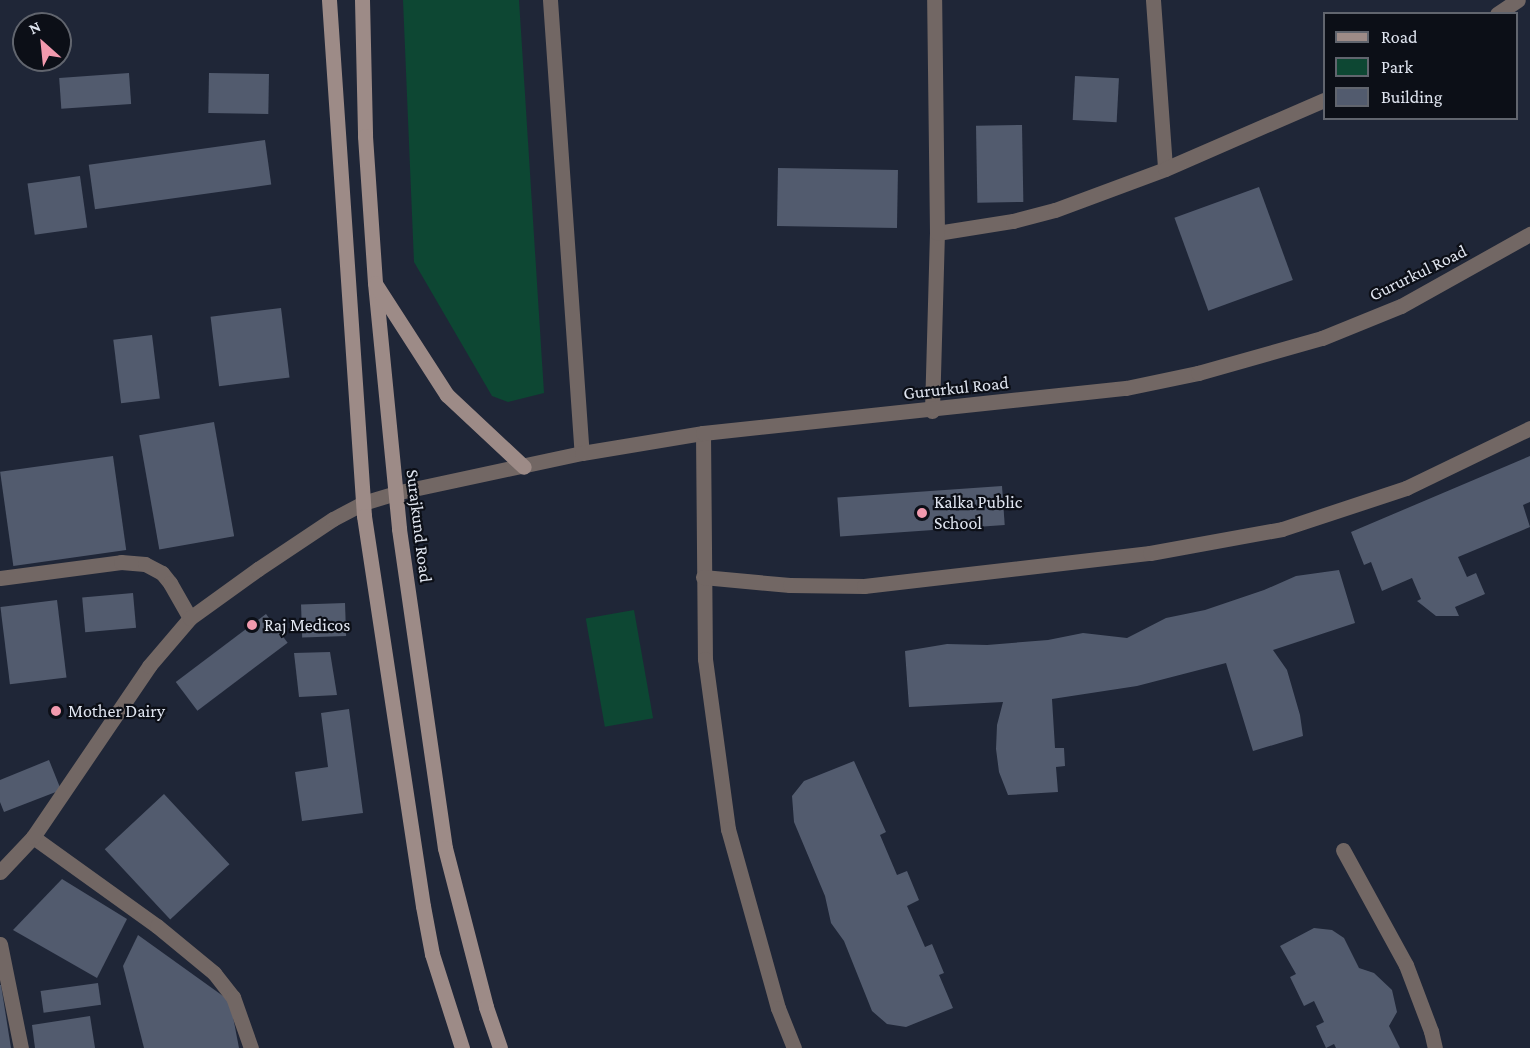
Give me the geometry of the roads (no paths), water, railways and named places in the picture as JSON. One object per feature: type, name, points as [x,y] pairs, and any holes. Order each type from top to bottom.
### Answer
[{"type":"main road","points":[[329,0],[363,503],[423,906],[432,954],[462,1048]]},
{"type":"main road","name":"Surajkund Road","points":[[362,0],[365,136],[375,283],[395,493],[445,848],[486,1007],[500,1048]]},
{"type":"main road","points":[[375,283],[447,394],[524,467]]},
{"type":"street","points":[[550,0],[582,453]]},
{"type":"street","points":[[932,411],[937,233],[934,0]]},
{"type":"street","points":[[1153,0],[1165,169]]},
{"type":"street","points":[[1500,12],[1518,0]]},
{"type":"street","points":[[937,233],[1013,221],[1055,210],[1165,169],[1323,100]]},
{"type":"street","name":"Gururkul Road","points":[[0,872],[33,837],[149,666],[190,618],[333,519],[363,503],[395,493],[582,453],[703,434],[932,411],[1126,388],[1198,373],[1322,338],[1401,306],[1476,267],[1530,234]]},
{"type":"street","points":[[703,577],[790,585],[864,586],[1150,553],[1282,529],[1406,488],[1530,428]]},
{"type":"street","points":[[703,434],[705,659],[728,829],[778,1008],[794,1048]]},
{"type":"street","points":[[0,578],[121,562],[145,564],[162,573],[190,618]]},
{"type":"street","points":[[33,837],[157,926],[214,973],[233,996],[251,1048]]},
{"type":"street","points":[[1342,850],[1406,965],[1428,1021],[1435,1048]]},
{"type":"street","points":[[0,944],[21,1048]]},
{"type":"place","name":"Kalka Public School","points":[[922,513]]},
{"type":"place","name":"Raj Medicos","points":[[252,625]]},
{"type":"place","name":"Mother Dairy","points":[[56,711]]}]
